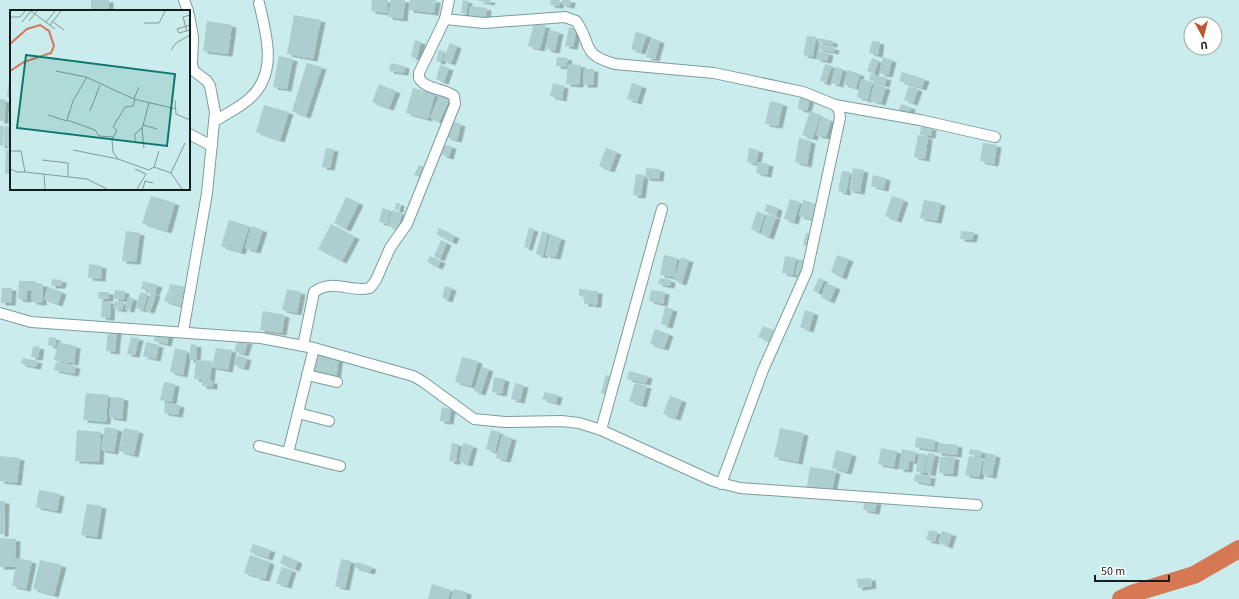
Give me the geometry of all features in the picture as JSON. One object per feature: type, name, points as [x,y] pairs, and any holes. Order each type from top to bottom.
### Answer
[{"type":"street","points":[[184,0],[188,10]]},
{"type":"street","points":[[303,346],[314,292],[319,288],[332,285],[360,289],[370,288],[376,280],[390,248],[407,224],[455,104],[454,96],[450,93],[426,85],[419,78],[419,73],[445,19],[449,0]]},
{"type":"street","points":[[215,121],[249,99],[261,82],[266,71],[269,58],[269,46],[259,3]]},
{"type":"street","points":[[445,19],[484,23],[565,17],[576,21],[592,54],[600,60],[615,64],[714,73],[803,92],[835,105],[912,119],[995,137]]},
{"type":"street","points":[[183,332],[207,193],[215,121],[210,86],[207,81],[194,71],[192,65],[192,37],[190,22]]},
{"type":"street","points":[[721,484],[738,443],[763,370],[808,271],[840,118],[839,110],[835,105]]},
{"type":"street","points":[[190,135],[212,146]]},
{"type":"street","points":[[601,430],[662,209]]},
{"type":"street","points":[[0,313],[32,322],[261,338],[314,348],[413,376],[474,418],[505,422],[561,421],[579,423],[601,430],[721,484],[740,488],[805,494],[977,505]]},
{"type":"street","points":[[288,453],[314,348]]},
{"type":"street","points":[[307,375],[337,382]]},
{"type":"street","points":[[298,413],[329,420]]},
{"type":"street","points":[[259,446],[340,466]]},
{"type":"building","points":[[91,0],[109,0],[109,10],[91,10]]},
{"type":"building","points":[[372,0],[388,0],[387,13],[371,11]]},
{"type":"building","points":[[391,0],[405,0],[403,19],[388,17]]},
{"type":"building","points":[[410,0],[436,0],[434,13],[409,10]]},
{"type":"building","points":[[463,0],[468,1],[466,14],[461,13]]},
{"type":"building","points":[[476,0],[491,0],[490,3]]},
{"type":"building","points":[[551,0],[560,0],[559,6],[550,5]]},
{"type":"building","points":[[562,0],[571,0],[570,6],[561,4]]},
{"type":"building","points":[[470,6],[487,8],[486,17],[469,16]]},
{"type":"building","points":[[294,15],[321,20],[313,59],[287,54]]},
{"type":"building","points":[[207,21],[232,25],[228,54],[203,51]]},
{"type":"building","points":[[534,23],[546,26],[540,49],[528,46]]},
{"type":"building","points":[[569,27],[577,29],[573,47],[565,46]]},
{"type":"building","points":[[549,30],[559,32],[555,51],[546,49]]},
{"type":"building","points":[[636,32],[647,35],[641,52],[631,49]]},
{"type":"building","points":[[807,36],[816,37],[813,57],[803,55]]},
{"type":"building","points":[[652,38],[660,41],[655,59],[646,57]]},
{"type":"building","points":[[818,38],[833,41],[833,45],[817,42]]},
{"type":"building","points":[[415,40],[421,42],[417,58],[411,57]]},
{"type":"building","points":[[872,41],[880,42],[878,55],[869,53]]},
{"type":"building","points":[[450,43],[457,46],[451,63],[443,60]]},
{"type":"building","points":[[819,44],[835,48],[834,52],[818,49]]},
{"type":"building","points":[[439,50],[444,51],[441,62],[436,61]]},
{"type":"building","points":[[818,51],[829,53],[827,61],[816,59]]},
{"type":"building","points":[[279,56],[293,59],[287,89],[273,87]]},
{"type":"building","points":[[557,57],[568,58],[566,67],[556,66]]},
{"type":"building","points":[[883,57],[892,60],[888,75],[879,73]]},
{"type":"building","points":[[872,58],[879,61],[874,74],[867,71]]},
{"type":"building","points":[[307,63],[322,67],[306,116],[292,111]]},
{"type":"building","points":[[391,63],[405,66],[404,73],[389,71]]},
{"type":"building","points":[[568,64],[581,65],[579,85],[566,84]]},
{"type":"building","points":[[825,64],[832,66],[826,83],[820,81]]},
{"type":"building","points":[[440,65],[449,68],[444,82],[436,79]]},
{"type":"building","points":[[835,67],[843,69],[839,85],[831,83]]},
{"type":"building","points":[[584,69],[594,69],[593,85],[583,85]]},
{"type":"building","points":[[848,70],[860,74],[856,88],[843,84]]},
{"type":"building","points":[[902,72],[925,79],[922,88],[899,81]]},
{"type":"building","points":[[10,73],[10,97],[7,97]]},
{"type":"building","points":[[871,74],[887,78],[885,85],[869,80]]},
{"type":"building","points":[[861,79],[872,82],[868,100],[857,97]]},
{"type":"building","points":[[553,83],[564,86],[562,99],[550,96]]},
{"type":"building","points":[[632,83],[642,86],[637,102],[627,99]]},
{"type":"building","points":[[379,84],[396,91],[389,108],[372,102]]},
{"type":"building","points":[[874,84],[886,87],[881,103],[870,100]]},
{"type":"building","points":[[909,86],[918,89],[913,103],[904,100]]},
{"type":"building","points":[[413,88],[435,94],[428,119],[406,113]]},
{"type":"building","points":[[440,94],[450,98],[439,122],[430,118]]},
{"type":"building","points":[[800,96],[810,98],[807,111],[798,109]]},
{"type":"building","points":[[0,99],[6,100],[4,121],[0,121]]},
{"type":"building","points":[[770,101],[783,104],[778,126],[765,124]]},
{"type":"building","points":[[10,103],[10,120],[8,120]]},
{"type":"building","points":[[901,104],[911,107],[909,114],[899,111]]},
{"type":"building","points":[[264,105],[289,112],[280,140],[256,132]]},
{"type":"building","points":[[810,111],[820,115],[813,138],[802,135]]},
{"type":"building","points":[[821,117],[831,120],[826,137],[816,135]]},
{"type":"building","points":[[451,121],[461,124],[457,140],[446,137]]},
{"type":"building","points":[[0,126],[4,126],[3,146],[0,145]]},
{"type":"building","points":[[5,126],[10,127],[10,146],[4,145]]},
{"type":"building","points":[[921,126],[932,128],[931,136],[920,135]]},
{"type":"building","points":[[918,135],[928,137],[925,159],[914,157]]},
{"type":"building","points":[[799,138],[811,141],[807,165],[795,162]]},
{"type":"building","points":[[983,143],[997,145],[994,164],[980,161]]},
{"type":"building","points":[[444,145],[452,146],[449,157],[442,155]]},
{"type":"building","points":[[326,148],[334,149],[330,168],[322,167]]},
{"type":"building","points":[[606,148],[617,152],[610,170],[599,166]]},
{"type":"building","points":[[749,148],[759,150],[756,164],[747,162]]},
{"type":"building","points":[[6,150],[10,150],[10,174],[5,174]]},
{"type":"building","points":[[758,162],[769,164],[767,175],[756,173]]},
{"type":"building","points":[[419,165],[425,167],[420,177],[414,175]]},
{"type":"building","points":[[646,168],[660,169],[659,179],[645,178]]},
{"type":"building","points":[[853,168],[864,170],[860,192],[849,190]]},
{"type":"building","points":[[842,171],[850,172],[846,193],[838,191]]},
{"type":"building","points":[[636,174],[644,175],[641,196],[633,195]]},
{"type":"building","points":[[873,175],[886,178],[884,189],[871,186]]},
{"type":"building","points":[[151,196],[175,203],[167,231],[142,223]]},
{"type":"building","points":[[892,196],[904,200],[897,220],[885,216]]},
{"type":"building","points":[[346,197],[359,203],[346,229],[334,223]]},
{"type":"building","points":[[790,199],[800,202],[794,222],[784,219]]},
{"type":"building","points":[[803,200],[816,204],[812,219],[799,216]]},
{"type":"building","points":[[924,200],[941,203],[937,221],[920,218]]},
{"type":"building","points":[[396,203],[400,203],[399,210],[395,210]]},
{"type":"building","points":[[767,204],[778,208],[776,216],[764,211]]},
{"type":"building","points":[[382,208],[390,210],[387,224],[379,222]]},
{"type":"building","points":[[392,210],[402,213],[398,229],[388,226]]},
{"type":"building","points":[[757,211],[765,214],[759,232],[751,229]]},
{"type":"building","points":[[767,214],[776,217],[769,237],[761,234]]},
{"type":"building","points":[[229,220],[249,226],[241,252],[221,246]]},
{"type":"building","points":[[331,224],[355,237],[342,261],[318,249]]},
{"type":"building","points":[[251,226],[263,230],[256,251],[245,248]]},
{"type":"building","points":[[439,228],[455,236],[452,242],[436,234]]},
{"type":"building","points":[[529,228],[534,229],[528,248],[524,247]]},
{"type":"building","points":[[126,231],[140,233],[136,262],[122,261]]},
{"type":"building","points":[[542,231],[548,233],[543,256],[536,254]]},
{"type":"building","points":[[961,231],[974,232],[972,240],[960,239]]},
{"type":"building","points":[[806,233],[813,234],[810,246],[803,245]]},
{"type":"building","points":[[550,235],[561,238],[556,257],[545,255]]},
{"type":"building","points":[[441,240],[447,243],[440,259],[434,256]]},
{"type":"building","points":[[664,255],[677,258],[674,277],[660,275]]},
{"type":"building","points":[[837,255],[849,259],[842,277],[831,272]]},
{"type":"building","points":[[430,256],[441,261],[438,267],[427,262]]},
{"type":"building","points":[[785,256],[796,258],[793,275],[782,273]]},
{"type":"building","points":[[681,257],[689,260],[682,283],[674,280]]},
{"type":"building","points":[[799,259],[804,261],[800,276],[795,274]]},
{"type":"building","points":[[89,264],[102,266],[101,279],[88,278]]},
{"type":"building","points":[[660,278],[671,280],[670,286],[658,284]]},
{"type":"building","points":[[819,278],[824,280],[818,293],[813,290]]},
{"type":"building","points":[[52,279],[62,280],[61,286],[51,286]]},
{"type":"building","points":[[19,281],[36,281],[36,284],[43,284],[42,303],[32,302],[32,291],[27,290],[27,300],[18,299]]},
{"type":"building","points":[[143,281],[158,285],[155,293],[141,289]]},
{"type":"building","points":[[826,283],[836,287],[830,301],[821,297]]},
{"type":"building","points":[[170,284],[190,288],[187,297],[168,293]]},
{"type":"building","points":[[445,286],[452,288],[448,300],[442,298]]},
{"type":"building","points":[[48,287],[62,292],[58,304],[44,299]]},
{"type":"building","points":[[2,288],[12,288],[11,303],[1,303]]},
{"type":"building","points":[[287,289],[301,292],[297,313],[282,310]]},
{"type":"building","points":[[579,289],[591,290],[590,304],[584,304],[585,296],[579,296]]},
{"type":"building","points":[[115,290],[125,291],[124,300],[114,299]]},
{"type":"building","points":[[651,290],[665,292],[663,304],[649,301]]},
{"type":"building","points":[[592,291],[598,291],[597,305],[591,305]]},
{"type":"building","points":[[98,292],[109,292],[109,299],[99,299]]},
{"type":"building","points":[[140,292],[148,294],[143,310],[136,308]]},
{"type":"building","points":[[151,292],[156,294],[150,311],[145,310]]},
{"type":"building","points":[[167,293],[183,298],[181,306],[164,301]]},
{"type":"building","points":[[128,297],[133,298],[130,310],[125,309]]},
{"type":"building","points":[[102,301],[111,301],[110,318],[101,317]]},
{"type":"building","points":[[115,301],[124,302],[122,310],[113,308]]},
{"type":"building","points":[[665,307],[673,309],[668,326],[661,324]]},
{"type":"building","points":[[805,310],[814,313],[809,330],[800,327]]},
{"type":"building","points":[[263,311],[285,315],[282,333],[260,330]]},
{"type":"building","points":[[763,326],[777,331],[772,342],[758,337]]},
{"type":"building","points":[[655,329],[669,334],[664,348],[650,344]]},
{"type":"building","points":[[108,330],[117,331],[115,352],[106,351]]},
{"type":"building","points":[[156,331],[169,334],[167,344],[154,341]]},
{"type":"building","points":[[49,337],[56,338],[55,347],[48,345]]},
{"type":"building","points":[[131,337],[139,338],[135,355],[127,354]]},
{"type":"building","points":[[238,339],[248,342],[244,354],[234,351]]},
{"type":"building","points":[[58,342],[76,346],[74,363],[69,362],[70,351],[68,363],[54,360]]},
{"type":"building","points":[[146,342],[159,345],[156,359],[143,356]]},
{"type":"building","points":[[191,344],[197,345],[196,360],[189,360]]},
{"type":"building","points":[[33,346],[40,347],[38,358],[31,357]]},
{"type":"building","points":[[175,348],[187,351],[183,375],[170,372]]},
{"type":"building","points":[[216,348],[232,350],[228,370],[212,367]]},
{"type":"building","points":[[316,354],[339,357],[336,378],[313,375]]},
{"type":"building","points":[[237,355],[247,358],[244,368],[234,365]]},
{"type":"building","points":[[462,357],[478,361],[471,386],[455,382]]},
{"type":"building","points":[[23,358],[38,361],[36,367],[21,364]]},
{"type":"building","points":[[196,360],[212,361],[210,380],[194,379]]},
{"type":"building","points":[[56,362],[76,366],[74,374],[54,370]]},
{"type":"building","points":[[482,367],[489,369],[481,393],[474,391]]},
{"type":"building","points":[[629,371],[648,376],[646,383],[627,379]]},
{"type":"building","points":[[606,375],[612,377],[607,395],[601,393]]},
{"type":"building","points":[[494,377],[505,379],[502,394],[492,392]]},
{"type":"building","points":[[202,380],[213,381],[213,387],[202,386]]},
{"type":"building","points":[[164,382],[175,384],[172,402],[160,400]]},
{"type":"building","points":[[515,383],[524,385],[520,401],[511,399]]},
{"type":"building","points":[[635,383],[647,386],[642,405],[629,401]]},
{"type":"building","points":[[545,392],[558,395],[556,403],[542,399]]},
{"type":"building","points":[[86,393],[108,395],[106,422],[83,420]]},
{"type":"building","points":[[670,396],[682,400],[676,418],[663,414]]},
{"type":"building","points":[[111,397],[124,398],[122,419],[109,417]]},
{"type":"building","points":[[165,403],[180,405],[178,415],[164,413]]},
{"type":"building","points":[[442,407],[451,409],[449,422],[440,421]]},
{"type":"building","points":[[105,427],[118,429],[114,452],[101,450]]},
{"type":"building","points":[[124,428],[139,431],[134,455],[119,451]]},
{"type":"building","points":[[780,428],[804,433],[798,462],[774,457]]},
{"type":"building","points":[[77,430],[101,432],[99,462],[75,461]]},
{"type":"building","points":[[491,430],[500,432],[495,452],[486,449]]},
{"type":"building","points":[[502,435],[512,438],[506,460],[496,458]]},
{"type":"building","points":[[916,437],[935,440],[934,450],[915,447]]},
{"type":"building","points":[[452,443],[458,444],[456,462],[449,461]]},
{"type":"building","points":[[463,443],[473,446],[468,464],[459,461]]},
{"type":"building","points":[[938,443],[958,445],[957,455],[937,453]]},
{"type":"building","points":[[881,448],[897,451],[894,467],[878,464]]},
{"type":"building","points":[[902,449],[916,452],[914,462],[909,461],[908,470],[899,469]]},
{"type":"building","points":[[970,449],[982,451],[981,457],[969,454]]},
{"type":"building","points":[[836,450],[852,454],[847,472],[832,468]]},
{"type":"building","points":[[919,453],[926,454],[924,473],[916,472]]},
{"type":"building","points":[[928,453],[935,454],[931,474],[925,472]]},
{"type":"building","points":[[986,453],[996,455],[992,476],[982,474]]},
{"type":"building","points":[[0,456],[20,458],[17,483],[0,481]]},
{"type":"building","points":[[969,456],[983,459],[979,477],[965,475]]},
{"type":"building","points":[[940,457],[955,457],[953,474],[939,473]]},
{"type":"building","points":[[810,467],[836,471],[832,491],[807,487]]},
{"type":"building","points":[[915,474],[931,476],[930,484],[914,481]]},
{"type":"building","points":[[39,490],[60,494],[57,511],[36,507]]},
{"type":"building","points":[[865,500],[877,502],[875,512],[863,510]]},
{"type":"building","points":[[0,501],[5,501],[4,534],[0,534]]},
{"type":"building","points":[[87,504],[102,506],[97,537],[81,535]]},
{"type":"building","points":[[929,530],[938,532],[935,542],[926,540]]},
{"type":"building","points":[[942,531],[952,534],[948,546],[938,542]]},
{"type":"building","points":[[0,538],[16,539],[15,567],[0,567]]},
{"type":"building","points":[[253,544],[271,550],[268,558],[250,552]]},
{"type":"building","points":[[250,555],[270,562],[265,579],[255,577],[258,568],[255,576],[244,573]]},
{"type":"building","points":[[283,555],[298,561],[295,569],[280,563]]},
{"type":"building","points":[[17,558],[32,561],[26,589],[12,586]]},
{"type":"building","points":[[341,559],[351,561],[345,588],[335,586]]},
{"type":"building","points":[[40,560],[62,565],[54,595],[33,589]]},
{"type":"building","points":[[356,562],[372,567],[370,572],[354,567]]},
{"type":"building","points":[[282,567],[292,570],[287,586],[276,583]]},
{"type":"building","points":[[871,578],[872,586],[858,588],[857,579]]},
{"type":"building","points":[[432,584],[451,590],[448,599],[428,599]]},
{"type":"building","points":[[454,589],[467,592],[466,599],[451,599]]},
{"type":"waterway","points":[[1121,599],[1134,593],[1194,575],[1239,549]]}]
